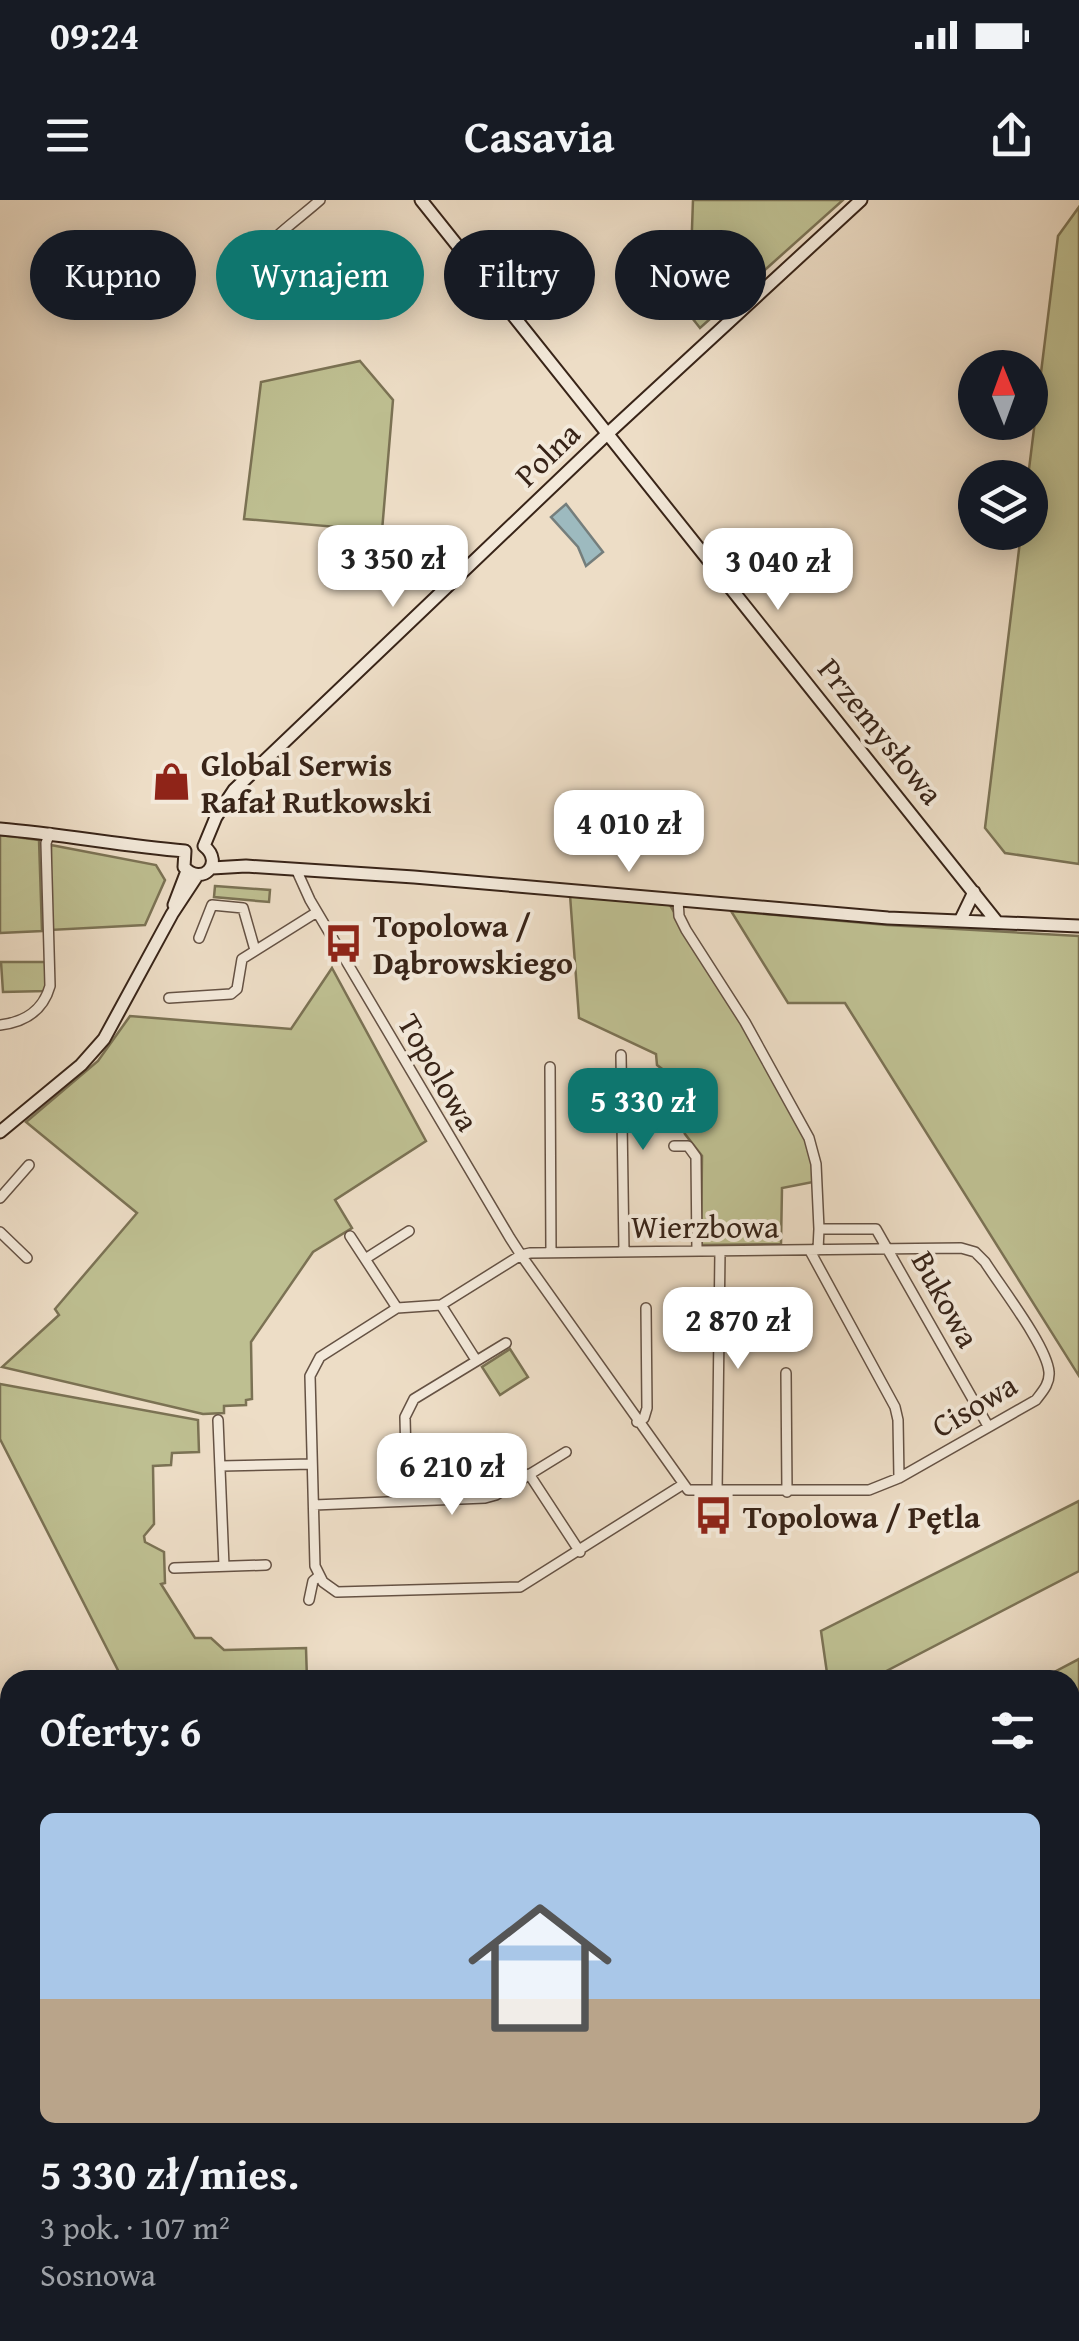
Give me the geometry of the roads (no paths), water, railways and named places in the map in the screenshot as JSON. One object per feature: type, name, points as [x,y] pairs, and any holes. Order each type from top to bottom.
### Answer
[{"type":"street","points":[[286,230],[320,200]]},
{"type":"street","name":"Przemysłowa","points":[[421,200],[997,922]]},
{"type":"street","name":"Polna","points":[[204,846],[218,812],[234,790],[860,200]]},
{"type":"street","points":[[0,830],[50,833],[137,848],[206,874],[213,863]]},
{"type":"street","points":[[0,1025],[26,1019],[47,998],[50,986],[46,844],[50,833]]},
{"type":"street","points":[[0,1132],[81,1065],[104,1039],[172,914],[194,845],[204,846],[213,863]]},
{"type":"street","points":[[213,863],[960,921],[1079,926]]},
{"type":"street","name":"Topolowa","points":[[296,870],[456,1151],[522,1256],[685,1488]]},
{"type":"street","points":[[960,921],[974,892]]},
{"type":"street","points":[[678,900],[686,930],[745,1022],[809,1138],[816,1164],[818,1229],[814,1250],[894,1407],[898,1420],[899,1478]]},
{"type":"street","points":[[198,938],[212,905],[244,908],[255,950]]},
{"type":"street","points":[[169,998],[231,994],[237,989],[242,960],[318,912]]},
{"type":"street","points":[[621,1055],[624,1252]]},
{"type":"street","points":[[550,1067],[551,1252]]},
{"type":"street","points":[[674,1146],[688,1146],[696,1157],[698,1251]]},
{"type":"street","points":[[0,1198],[29,1165]]},
{"type":"street","points":[[818,1229],[876,1229],[890,1249]]},
{"type":"street","points":[[0,1232],[27,1258]]},
{"type":"street","points":[[365,1259],[409,1232]]},
{"type":"street","points":[[350,1236],[397,1308]]},
{"type":"street","name":"Cisowa","points":[[685,1488],[717,1492],[869,1490],[899,1478],[1036,1400],[1047,1386],[1050,1373],[1042,1352],[975,1252],[960,1248],[890,1249]]},
{"type":"street","name":"Wierzbowa","points":[[522,1256],[551,1252],[890,1249]]},
{"type":"street","name":"Bukowa","points":[[890,1249],[988,1426]]},
{"type":"street","points":[[717,1492],[720,1251]]},
{"type":"street","points":[[522,1256],[441,1305],[397,1308],[320,1357],[310,1376],[319,1576],[342,1593],[520,1588],[685,1488]]},
{"type":"street","points":[[441,1305],[476,1360]]},
{"type":"street","points":[[637,1422],[644,1418],[647,1408],[646,1308]]},
{"type":"street","points":[[407,1501],[406,1416],[414,1399],[506,1343]]},
{"type":"street","points":[[786,1373],[787,1492]]},
{"type":"street","points":[[218,1420],[224,1566]]},
{"type":"street","points":[[314,1505],[485,1498],[566,1452]]},
{"type":"street","points":[[221,1466],[312,1464]]},
{"type":"street","points":[[530,1474],[580,1552]]},
{"type":"street","points":[[174,1568],[266,1565]]},
{"type":"street","points":[[309,1600],[312,1581],[319,1576]]},
{"type":"water","points":[[566,504],[603,552],[586,566],[578,547],[551,517]]},
{"type":"place","name":"Global Serwis Rafał Rutkowski","points":[[171,782]]},
{"type":"place","name":"Topolowa / Dąbrowskiego","points":[[343,943]]},
{"type":"place","name":"Topolowa / Pętla","points":[[713,1516]]}]
